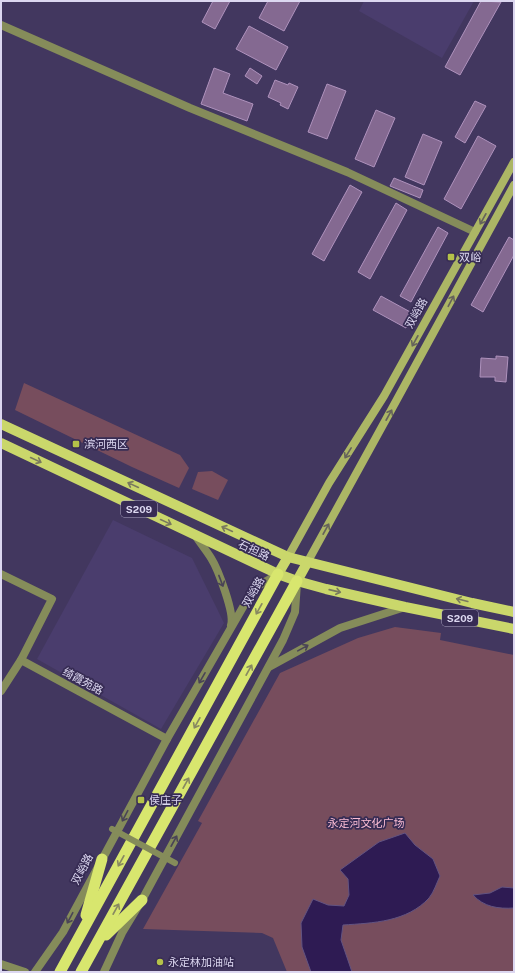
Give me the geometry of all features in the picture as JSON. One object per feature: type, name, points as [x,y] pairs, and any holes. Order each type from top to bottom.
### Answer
[{"type":"highway","name":"双峪路","points":[[60,972],[278,574]]},
{"type":"highway","points":[[81,972],[297,582]]},
{"type":"highway","points":[[80,935],[102,859]]},
{"type":"highway","points":[[97,943],[142,900]]},
{"type":"main road","name":"双峪路","points":[[288,557],[329,484],[384,396],[514,162]]},
{"type":"main road","points":[[297,582],[396,404],[514,185]]},
{"type":"main road","name":"石担路","points":[[1,424],[288,557],[307,563],[514,612]]},
{"type":"main road","name":"石担路","points":[[1,443],[297,582],[405,607],[514,629]]},
{"type":"main road","points":[[278,574],[288,557]]},
{"type":"street","points":[[1,25],[190,108],[347,172],[475,232]]},
{"type":"street","points":[[195,535],[212,559],[224,588],[232,621],[229,632]]},
{"type":"street","points":[[1,574],[52,599],[21,660],[1,691]]},
{"type":"street","name":"双峪路","points":[[35,972],[63,932],[167,739],[254,588],[278,574]]},
{"type":"street","points":[[104,972],[122,933],[142,900],[269,667],[296,612],[297,582]]},
{"type":"street","points":[[269,667],[340,628],[405,607]]},
{"type":"street","name":"绮霞苑路","points":[[21,660],[167,739]]},
{"type":"street","points":[[112,829],[175,863]]},
{"type":"street","points":[[1,964],[25,972]]},
{"type":"shaded area","points":[[364,1],[474,1],[442,58],[359,11]]},
{"type":"shaded area","points":[[113,520],[192,558],[224,623],[161,729],[37,659]]},
{"type":"shaded area","points":[[405,833],[415,845],[433,859],[440,876],[431,896],[420,906],[400,917],[378,922],[343,925],[341,940],[352,972],[311,972],[302,947],[301,923],[313,899],[328,905],[344,906],[349,895],[348,879],[340,870],[379,842]]},
{"type":"shaded area","points":[[502,887],[514,888],[514,908],[502,908],[487,905],[473,895],[490,893]]},
{"type":"green space","points":[[24,383],[180,455],[189,468],[179,488],[132,467],[15,410]]},
{"type":"green space","points":[[212,471],[228,480],[218,500],[192,489],[198,472]]},
{"type":"green space","name":"永定河文化广场","points":[[395,627],[441,633],[440,640],[514,655],[514,972],[287,972],[273,938],[262,933],[143,929],[202,823],[198,821],[280,673],[358,638]]},
{"type":"building","points":[[213,1],[230,1],[215,29],[202,22]]},
{"type":"building","points":[[268,1],[300,1],[284,31],[259,18]]},
{"type":"building","points":[[481,1],[501,2],[460,75],[445,67]]},
{"type":"building","points":[[249,26],[288,47],[276,70],[236,49]]},
{"type":"building","points":[[214,68],[230,74],[223,93],[253,104],[247,121],[201,104]]},
{"type":"building","points":[[250,68],[262,76],[257,84],[245,76]]},
{"type":"building","points":[[275,80],[288,85],[289,83],[298,87],[288,109],[280,105],[281,103],[268,97]]},
{"type":"building","points":[[327,84],[346,91],[327,139],[308,132]]},
{"type":"building","points":[[475,101],[486,106],[465,143],[455,137]]},
{"type":"building","points":[[376,110],[395,118],[374,167],[355,159]]},
{"type":"building","points":[[423,134],[442,142],[424,185],[405,177]]},
{"type":"building","points":[[478,136],[496,146],[461,209],[444,199]]},
{"type":"building","points":[[394,178],[423,190],[420,198],[390,186]]},
{"type":"building","points":[[350,185],[362,192],[324,261],[312,254]]},
{"type":"building","points":[[396,203],[407,210],[370,279],[358,272]]},
{"type":"building","points":[[438,227],[448,233],[411,302],[400,296]]},
{"type":"building","points":[[509,237],[514,240],[514,255],[483,312],[471,305]]},
{"type":"building","points":[[381,296],[414,314],[406,328],[373,310]]},
{"type":"building","points":[[496,356],[508,357],[506,382],[495,381],[495,377],[480,377],[481,358],[496,359]]},
{"type":"place","name":"双峪","points":[[451,257]]},
{"type":"place","name":"滨河西区","points":[[76,444]]},
{"type":"place","name":"侯庄子","points":[[141,800]]},
{"type":"place","name":"永定林加油站","points":[[160,962]]}]
